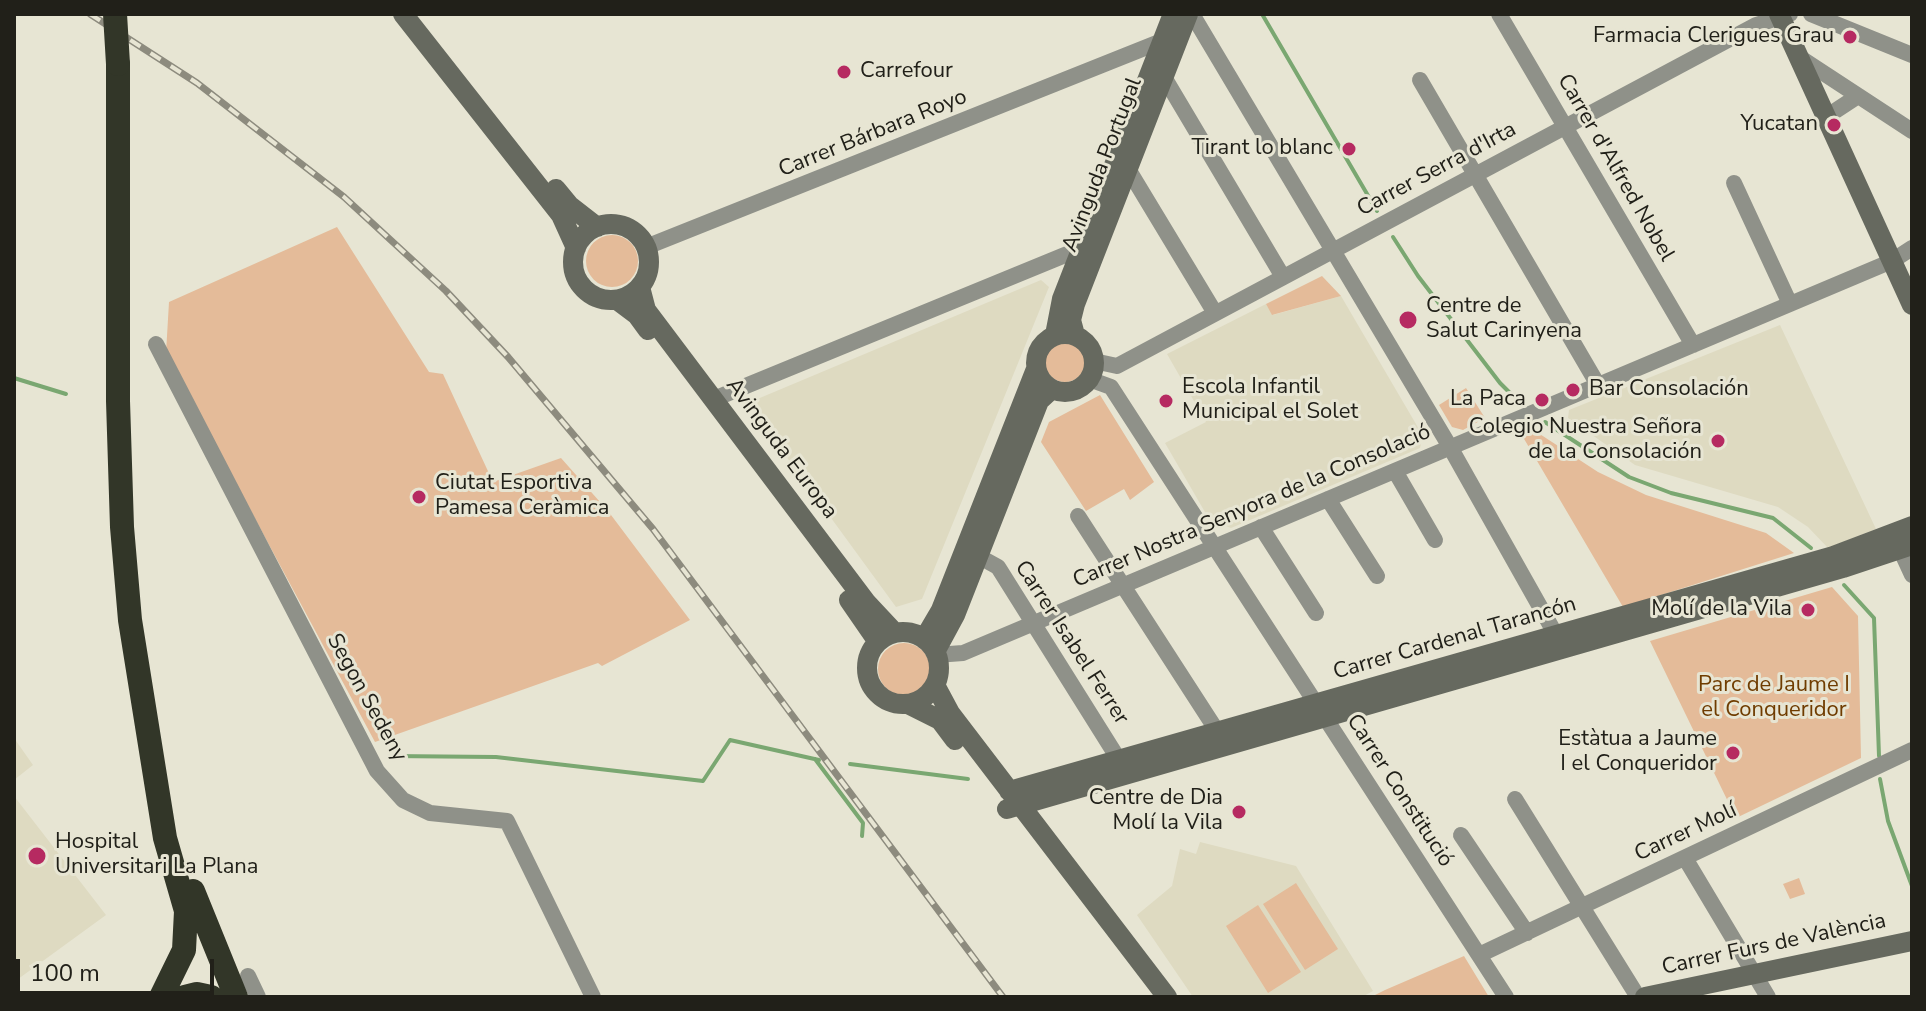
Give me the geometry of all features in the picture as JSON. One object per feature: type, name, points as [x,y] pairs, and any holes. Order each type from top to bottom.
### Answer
[{"type":"highway","points":[[115,14],[122,527],[139,683],[161,798],[165,838],[186,911],[184,950],[161,997]]},
{"type":"highway","points":[[161,798],[198,906],[242,986]]},
{"type":"highway","points":[[185,997],[211,997]]},
{"type":"main road","points":[[403,14],[561,215],[576,248],[574,271],[578,281],[595,297],[617,300],[640,287],[649,268],[646,247],[640,237],[620,225],[597,227],[576,248]]},
{"type":"main road","points":[[418,14],[570,206],[597,227]]},
{"type":"main road","name":"Avinguda Portugal","points":[[1065,335],[1128,169],[1155,78],[1162,41],[1173,14]]},
{"type":"main road","name":"Avinguda Portugal","points":[[1065,335],[1070,277],[1155,78],[1190,14]]},
{"type":"main road","points":[[1783,15],[1799,57],[1912,305]]},
{"type":"main road","name":"Avinguda Europa","points":[[640,287],[646,310],[866,602],[886,637]]},
{"type":"main road","name":"Avinguda Europa","points":[[617,300],[637,315],[886,637]]},
{"type":"main road","points":[[1065,335],[1088,345],[1091,370],[1076,390],[1052,389],[1039,401],[955,615],[932,649],[941,610],[1036,369],[1037,353],[1065,335]]},
{"type":"main road","points":[[1036,369],[1052,389]]},
{"type":"main road","name":"Carrer Cardenal Tarancón","points":[[1560,642],[1833,556],[1912,527]]},
{"type":"main road","name":"Carrer Cardenal Tarancón","points":[[1012,802],[1560,642],[1906,547]]},
{"type":"main road","points":[[908,704],[928,694],[935,685],[939,665],[932,649],[905,632],[886,637],[867,662],[870,684],[886,701],[908,704],[940,720],[1012,802],[1167,997]]},
{"type":"main road","points":[[935,685],[950,713],[1152,997]]},
{"type":"main road","name":"Carrer Cardenal Tarancón","points":[[1012,802],[1119,760],[1217,731],[1320,711]]},
{"type":"main road","name":"Carrer Furs de València","points":[[1645,997],[1912,941]]},
{"type":"street","points":[[1190,14],[1450,447],[1560,642]]},
{"type":"street","name":"Carrer d'Alfred Nobel","points":[[1499,14],[1693,345]]},
{"type":"street","points":[[1740,14],[1756,25]]},
{"type":"street","points":[[1811,14],[1912,55]]},
{"type":"street","name":"Carrer Serra d'Irta","points":[[1117,366],[1756,25],[1783,15]]},
{"type":"street","name":"Carrer Bárbara Royo","points":[[646,247],[1116,62],[1162,41]]},
{"type":"street","points":[[1799,57],[1912,131]]},
{"type":"street","points":[[1116,62],[1155,78],[1283,277]]},
{"type":"street","points":[[1420,80],[1598,385]]},
{"type":"street","points":[[1826,117],[1858,96]]},
{"type":"street","points":[[1128,169],[1215,313]]},
{"type":"street","points":[[1734,183],[1790,304]]},
{"type":"street","points":[[714,399],[1082,248]]},
{"type":"street","name":"Carrer Nostra Senyora de la Consolació","points":[[932,649],[963,653],[1892,261],[1912,248]]},
{"type":"street","points":[[1048,261],[1070,277]]},
{"type":"street","name":"Segon Sedeny","points":[[156,344],[377,771],[403,800],[430,813],[507,821],[593,997]]},
{"type":"street","points":[[1117,366],[1111,387],[1091,370],[1117,366]]},
{"type":"street","name":"Carrer Constitució","points":[[1111,387],[1506,997]]},
{"type":"street","points":[[1395,471],[1435,540]]},
{"type":"street","points":[[1328,499],[1377,576]]},
{"type":"street","points":[[1078,516],[1217,731]]},
{"type":"street","points":[[1261,527],[1316,613]]},
{"type":"street","name":"Carrer Cardenal Tarancón","points":[[1906,547],[1903,537],[1912,527]]},
{"type":"street","points":[[1906,547],[1912,575]]},
{"type":"street","name":"Carrer Isabel Ferrer","points":[[978,556],[998,567],[1119,760]]},
{"type":"street","name":"Carrer Molí","points":[[1479,955],[1912,750]]},
{"type":"street","points":[[1515,799],[1638,997]]},
{"type":"street","points":[[1461,835],[1527,933]]},
{"type":"street","points":[[1685,858],[1768,997]]},
{"type":"street","points":[[242,986],[258,997]]},
{"type":"shaded area","points":[[1041,280],[1049,287],[922,599],[896,607],[753,411],[755,400]]},
{"type":"shaded area","points":[[1341,296],[1423,436],[1420,448],[1231,528],[1209,519],[1165,443],[1206,422],[1167,354],[1266,304],[1273,315]]},
{"type":"shaded area","name":"Colegio Nuestra Señora de la Consolación","points":[[1780,325],[1876,529],[1828,548],[1808,527],[1778,507],[1635,465],[1568,418],[1569,410]]},
{"type":"shaded area","name":"Hospital Universitari La Plana","points":[[14,738],[33,765],[14,780]]},
{"type":"shaded area","name":"Hospital Universitari La Plana","points":[[14,796],[106,915],[14,982]]},
{"type":"shaded area","points":[[1200,842],[1296,866],[1373,991],[1362,997],[1193,997],[1137,915],[1172,886],[1180,849],[1196,854]]},
{"type":"green space","name":"Ciutat Esportiva Pamesa Ceràmica","points":[[337,227],[429,372],[443,374],[493,482],[561,458],[608,511],[690,620],[602,666],[598,663],[375,742],[166,353],[169,302]]},
{"type":"green space","points":[[612,235],[630,243],[638,261],[630,279],[612,287],[594,279],[586,261],[594,243]]},
{"type":"green space","points":[[1322,276],[1341,296],[1272,315],[1266,304]]},
{"type":"green space","points":[[1065,342],[1079,348],[1085,362],[1079,376],[1065,382],[1051,376],[1045,362],[1051,348]]},
{"type":"green space","points":[[1466,388],[1485,418],[1463,430],[1452,427],[1439,405]]},
{"type":"green space","points":[[1100,395],[1154,482],[1130,500],[1124,489],[1086,511],[1041,442],[1049,422]]},
{"type":"green space","points":[[1529,427],[1598,472],[1646,495],[1766,533],[1794,553],[1623,607],[1520,432]]},
{"type":"green space","name":"Parc de Jaume I el Conqueridor","points":[[1832,587],[1858,616],[1861,758],[1736,818],[1650,641]]},
{"type":"green space","points":[[904,643],[922,651],[930,669],[922,687],[904,695],[886,687],[878,669],[886,651]]},
{"type":"green space","points":[[1799,878],[1805,894],[1790,899],[1783,884]]},
{"type":"green space","points":[[1296,883],[1338,949],[1305,970],[1263,904]]},
{"type":"green space","points":[[1258,905],[1301,972],[1268,993],[1226,926]]},
{"type":"green space","points":[[1464,956],[1489,997],[1371,997],[1385,990]]},
{"type":"waterway","points":[[1262,14],[1377,211]]},
{"type":"waterway","points":[[1393,237],[1418,276],[1500,383],[1521,404]]},
{"type":"waterway","points":[[14,378],[66,394]]},
{"type":"waterway","points":[[1545,422],[1629,477],[1671,493],[1773,518],[1811,548]]},
{"type":"waterway","points":[[1844,585],[1874,618],[1879,756]]},
{"type":"waterway","points":[[390,756],[496,757],[703,781],[730,740],[819,760]]},
{"type":"waterway","points":[[815,759],[863,823],[862,836]]},
{"type":"waterway","points":[[850,764],[968,779]]},
{"type":"waterway","points":[[1880,779],[1888,821],[1912,886]]},
{"type":"railway","points":[[90,14],[197,83],[344,197],[446,291],[508,357],[653,529],[1003,997]]},
{"type":"place","name":"Farmacia Clerigues Grau","points":[[1850,37]]},
{"type":"place","name":"Carrefour","points":[[844,72]]},
{"type":"place","name":"Yucatan","points":[[1834,125]]},
{"type":"place","name":"Tirant lo blanc","points":[[1349,149]]},
{"type":"place","name":"Centre de Salut Carinyena","points":[[1408,320]]},
{"type":"place","name":"Bar Consolación","points":[[1573,390]]},
{"type":"place","name":"La Paca","points":[[1542,400]]},
{"type":"place","name":"Escola Infantil Municipal el Solet","points":[[1166,401]]},
{"type":"place","name":"Colegio Nuestra Señora de la Consolación","points":[[1718,441]]},
{"type":"place","name":"Ciutat Esportiva Pamesa Ceràmica","points":[[419,497]]},
{"type":"place","name":"Molí de la Vila","points":[[1808,610]]},
{"type":"place","name":"Estàtua a Jaume I el Conqueridor","points":[[1733,753]]},
{"type":"place","name":"Centre de Dia Molí la Vila","points":[[1239,812]]},
{"type":"place","name":"Hospital Universitari La Plana","points":[[37,856]]}]
